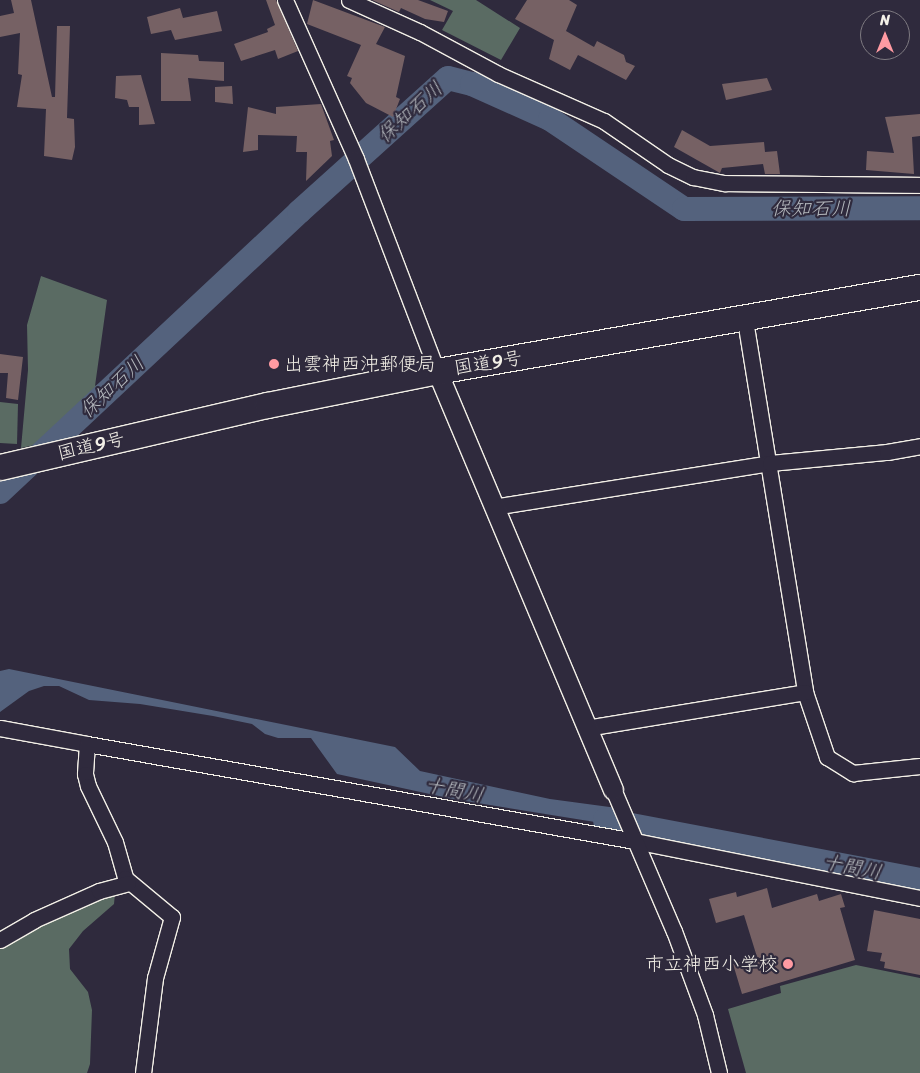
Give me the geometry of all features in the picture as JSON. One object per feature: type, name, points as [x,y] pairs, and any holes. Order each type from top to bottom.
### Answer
[{"type":"highway","name":"国道9号","points":[[0,467],[266,405],[437,371],[745,320],[920,287]]},
{"type":"street","points":[[285,0],[356,159],[437,371],[700,1001],[719,1073]]},
{"type":"street","points":[[349,0],[420,32],[498,74],[604,121],[668,166],[693,177],[725,183],[920,184]]},
{"type":"street","points":[[745,320],[770,463],[805,692],[827,757],[853,773],[920,766]]},
{"type":"street","points":[[493,507],[770,463],[887,452],[920,446]]},
{"type":"street","points":[[586,728],[805,692]]},
{"type":"street","points":[[0,728],[633,838],[920,898]]},
{"type":"street","points":[[88,744],[85,774],[88,786],[115,842],[128,883],[169,911],[173,920],[155,978],[144,1073]]},
{"type":"street","points":[[0,940],[91,894],[128,883]]},
{"type":"green space","points":[[430,0],[476,0],[520,28],[501,60],[442,30],[453,11]]},
{"type":"green space","points":[[41,276],[107,300],[95,386],[109,378],[107,388],[53,441],[21,448],[28,370],[27,325]]},
{"type":"green space","points":[[0,402],[18,404],[17,444],[0,443]]},
{"type":"green space","points":[[115,893],[114,904],[83,931],[69,949],[70,969],[88,992],[92,1010],[90,1064],[87,1073],[0,1073],[0,944],[38,921]]},
{"type":"green space","points":[[856,965],[920,978],[920,1073],[746,1073],[728,1009],[781,993],[780,986]]},
{"type":"water","points":[[9,669],[395,747],[420,771],[550,799],[617,808],[626,827],[453,799],[337,774],[311,738],[278,738],[265,734],[252,724],[213,716],[140,704],[89,700],[59,686],[44,686],[29,691],[0,712],[0,671]]},
{"type":"building","points":[[11,0],[31,0],[52,97],[55,97],[57,26],[70,26],[67,118],[74,119],[75,147],[72,160],[44,156],[46,109],[17,107],[22,75],[18,74],[20,33],[0,37],[0,16],[14,13]]},
{"type":"building","points":[[266,0],[276,0],[298,51],[278,59],[275,50],[241,61],[234,44],[268,32],[267,29],[275,25]]},
{"type":"building","points":[[313,0],[385,27],[376,44],[405,56],[396,97],[400,99],[393,117],[366,103],[350,83],[352,78],[347,76],[361,45],[307,24]]},
{"type":"building","points":[[372,0],[418,0],[448,11],[444,22],[425,19],[401,8],[399,12]]},
{"type":"building","points":[[527,0],[569,0],[577,5],[566,31],[594,47],[597,41],[624,55],[626,62],[635,66],[626,80],[578,55],[570,70],[549,59],[554,40],[515,19]]},
{"type":"building","points":[[180,8],[183,18],[217,11],[222,31],[175,40],[171,30],[151,34],[147,17]]},
{"type":"building","points":[[161,53],[198,55],[199,61],[224,62],[224,81],[188,78],[191,101],[161,101]]},
{"type":"building","points":[[141,75],[155,124],[139,125],[139,107],[129,107],[127,100],[115,98],[116,76]]},
{"type":"building","points":[[767,78],[772,90],[726,100],[722,84]]},
{"type":"building","points":[[232,86],[233,104],[215,102],[215,87]]},
{"type":"building","points":[[321,104],[334,140],[330,141],[332,156],[306,181],[307,152],[296,152],[297,136],[258,135],[258,150],[243,152],[248,107],[276,114],[276,107]]},
{"type":"building","points":[[920,114],[920,136],[912,137],[914,174],[866,170],[867,151],[894,153],[885,117]]},
{"type":"building","points":[[682,130],[710,146],[764,142],[765,152],[777,151],[780,174],[765,174],[763,164],[722,168],[720,173],[674,147]]},
{"type":"building","points":[[0,354],[23,357],[18,400],[6,398],[8,373],[0,373]]},
{"type":"building","points":[[767,888],[772,908],[817,894],[819,901],[841,894],[845,907],[840,908],[855,960],[742,994],[733,964],[757,957],[744,915],[716,923],[709,899],[736,892],[737,897]]},
{"type":"building","points":[[874,910],[920,919],[920,975],[884,968],[885,962],[880,961],[882,953],[867,951]]},
{"type":"waterway","name":"保知石川","points":[[0,492],[299,212],[448,78],[472,84],[550,119],[684,209],[920,208]]},
{"type":"waterway","name":"十間川","points":[[605,820],[920,880]]},
{"type":"place","name":"出雲神西沖郵便局","points":[[274,364]]},
{"type":"place","name":"市立神西小学校","points":[[788,964]]}]
